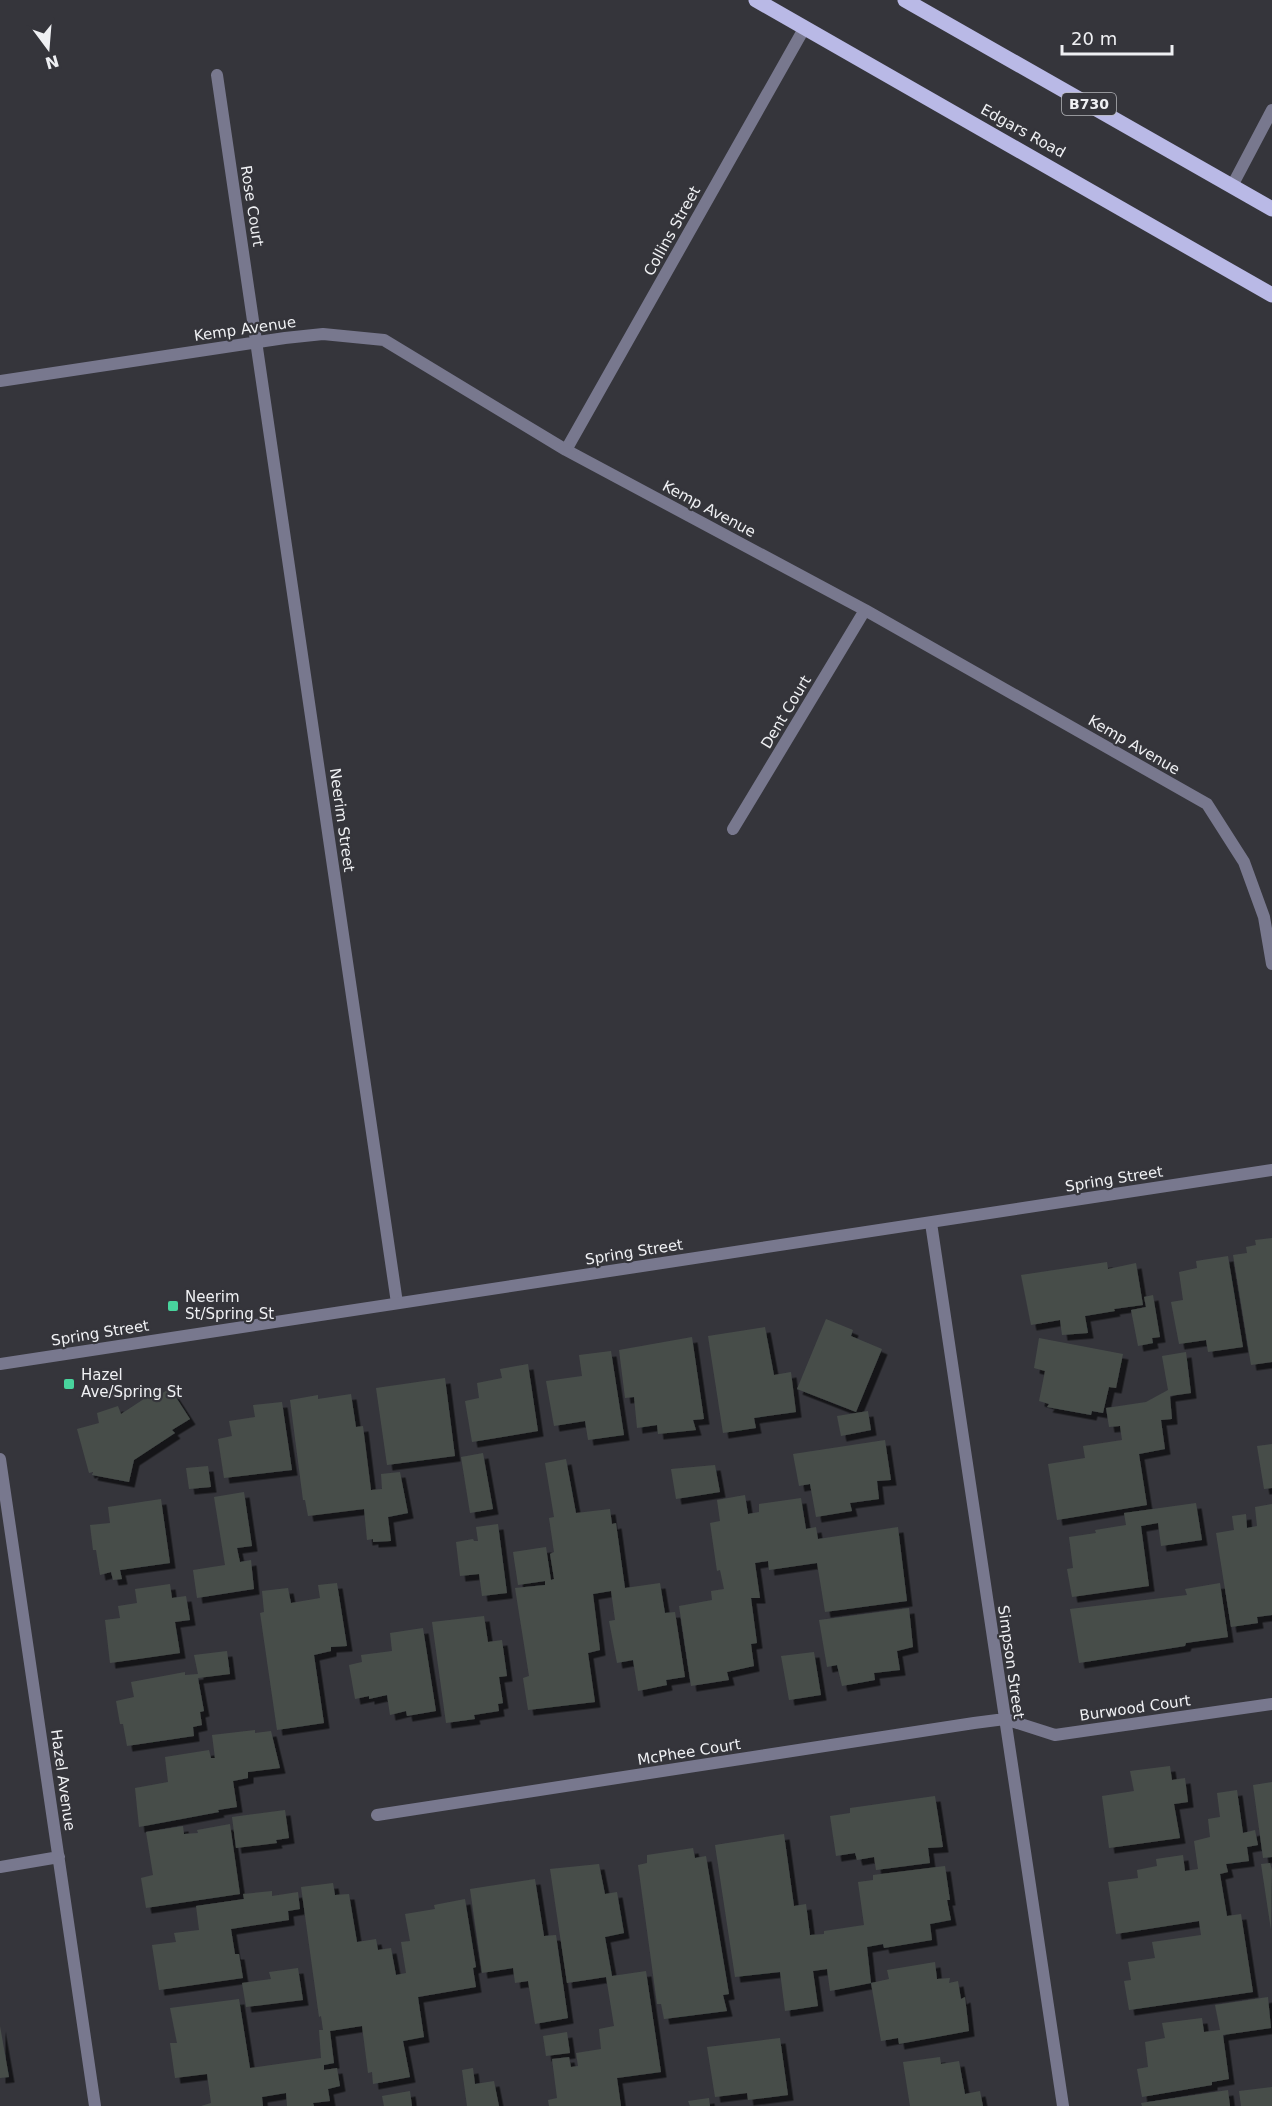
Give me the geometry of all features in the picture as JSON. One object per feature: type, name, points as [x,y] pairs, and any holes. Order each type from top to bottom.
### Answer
[{"type":"main road","name":"Edgars Road","points":[[756,0],[1272,295]]},
{"type":"main road","name":"B730","points":[[905,0],[1272,209]]},
{"type":"street","name":"Collins Street","points":[[566,450],[805,27]]},
{"type":"street","name":"Rose Court","points":[[217,75],[257,342]]},
{"type":"street","points":[[1232,186],[1272,110]]},
{"type":"street","name":"Kemp Avenue","points":[[0,381],[323,334],[384,340],[566,450],[865,610],[1207,804],[1244,862],[1264,917],[1272,964]]},
{"type":"street","name":"Neerim Street","points":[[257,342],[397,1303]]},
{"type":"street","name":"Dent Court","points":[[733,829],[865,610]]},
{"type":"street","name":"Spring Street","points":[[0,1364],[1272,1170]]},
{"type":"street","name":"Simpson Street","points":[[931,1223],[1063,2106]]},
{"type":"street","name":"Hazel Avenue","points":[[0,1459],[95,2106]]},
{"type":"street","name":"Burwood Court","points":[[1005,1719],[1055,1735],[1272,1704]]},
{"type":"street","name":"McPhee Court","points":[[377,1815],[1005,1719]]},
{"type":"street","points":[[0,1867],[59,1857]]},
{"type":"building","points":[[1272,1238],[1272,1362],[1251,1365],[1233,1255],[1247,1253],[1246,1247],[1256,1245],[1255,1240]]},
{"type":"building","points":[[1228,1256],[1243,1347],[1208,1352],[1206,1340],[1179,1344],[1171,1302],[1183,1300],[1179,1272],[1197,1268],[1196,1261]]},
{"type":"building","points":[[1107,1262],[1108,1269],[1136,1263],[1143,1305],[1085,1316],[1088,1333],[1062,1335],[1060,1320],[1031,1325],[1021,1275]]},
{"type":"building","points":[[1153,1295],[1160,1337],[1152,1338],[1153,1343],[1138,1346],[1131,1310],[1146,1307],[1144,1297]]},
{"type":"building","points":[[826,1319],[853,1330],[851,1336],[882,1349],[856,1412],[797,1389]]},
{"type":"building","points":[[765,1327],[774,1375],[791,1372],[796,1412],[754,1418],[756,1428],[723,1433],[708,1336]]},
{"type":"building","points":[[692,1337],[704,1419],[693,1420],[696,1430],[658,1434],[657,1425],[637,1428],[634,1397],[625,1398],[619,1350]]},
{"type":"building","points":[[1039,1338],[1123,1354],[1116,1388],[1109,1387],[1103,1413],[1092,1411],[1091,1415],[1047,1407],[1049,1404],[1039,1401],[1045,1371],[1034,1368]]},
{"type":"building","points":[[611,1351],[624,1435],[588,1440],[585,1421],[554,1426],[546,1381],[582,1376],[579,1355]]},
{"type":"building","points":[[1186,1352],[1191,1393],[1170,1396],[1172,1419],[1161,1420],[1165,1449],[1139,1454],[1147,1505],[1057,1520],[1048,1464],[1085,1458],[1083,1446],[1122,1440],[1120,1426],[1109,1427],[1106,1408],[1146,1402],[1168,1390],[1162,1356]]},
{"type":"building","points":[[528,1364],[538,1431],[472,1442],[465,1401],[479,1398],[477,1383],[502,1378],[500,1369]]},
{"type":"building","points":[[445,1378],[455,1456],[387,1465],[376,1388]]},
{"type":"building","points":[[170,1388],[190,1419],[172,1430],[175,1433],[134,1460],[129,1482],[92,1475],[93,1472],[89,1473],[77,1429],[99,1423],[97,1413],[118,1406],[121,1414],[150,1395],[154,1399]]},
{"type":"building","points":[[351,1394],[356,1427],[363,1426],[371,1490],[382,1489],[381,1474],[400,1472],[408,1513],[388,1517],[391,1541],[367,1540],[364,1509],[308,1516],[305,1500],[303,1500],[290,1400],[318,1395],[318,1399]]},
{"type":"building","points":[[282,1402],[292,1470],[224,1478],[218,1439],[232,1436],[229,1421],[255,1417],[253,1405]]},
{"type":"building","points":[[868,1411],[871,1430],[841,1436],[837,1416]]},
{"type":"building","points":[[885,1440],[891,1480],[877,1481],[879,1499],[850,1503],[852,1511],[816,1517],[810,1484],[799,1486],[793,1454]]},
{"type":"building","points":[[1272,1444],[1272,1488],[1264,1489],[1257,1446]]},
{"type":"building","points":[[483,1453],[493,1509],[470,1513],[461,1457]]},
{"type":"building","points":[[566,1459],[576,1513],[610,1509],[612,1524],[616,1523],[625,1588],[660,1583],[665,1613],[675,1612],[685,1677],[666,1680],[667,1685],[638,1691],[633,1660],[617,1663],[609,1621],[615,1620],[611,1591],[593,1594],[600,1650],[588,1653],[595,1702],[528,1710],[523,1678],[529,1676],[515,1588],[545,1585],[545,1581],[518,1585],[513,1552],[546,1547],[551,1580],[554,1579],[550,1554],[554,1552],[549,1518],[554,1517],[545,1463]]},
{"type":"building","points":[[715,1465],[720,1492],[676,1499],[671,1469]]},
{"type":"building","points":[[208,1466],[211,1487],[189,1489],[186,1468]]},
{"type":"building","points":[[244,1492],[252,1546],[237,1548],[240,1562],[251,1560],[254,1589],[197,1598],[193,1570],[225,1565],[214,1497]]},
{"type":"building","points":[[745,1495],[748,1514],[759,1512],[759,1504],[801,1498],[806,1529],[816,1527],[818,1539],[898,1527],[907,1601],[825,1612],[817,1563],[769,1570],[768,1561],[755,1563],[760,1598],[751,1598],[757,1643],[751,1644],[754,1666],[727,1672],[729,1680],[691,1686],[679,1606],[712,1600],[711,1591],[724,1589],[720,1570],[717,1571],[710,1523],[720,1521],[717,1500]]},
{"type":"building","points":[[161,1499],[170,1563],[120,1570],[122,1579],[113,1580],[111,1572],[100,1575],[96,1550],[93,1550],[90,1525],[110,1523],[108,1507]]},
{"type":"building","points":[[1196,1503],[1202,1540],[1161,1546],[1158,1523],[1141,1526],[1149,1586],[1072,1597],[1067,1569],[1073,1568],[1069,1537],[1126,1525],[1124,1513]]},
{"type":"building","points":[[1272,1504],[1272,1615],[1257,1617],[1258,1623],[1231,1627],[1216,1533],[1234,1530],[1232,1516],[1246,1514],[1247,1528],[1257,1526],[1255,1507]]},
{"type":"building","points":[[498,1524],[507,1593],[482,1596],[479,1574],[460,1576],[456,1542],[473,1539],[478,1541],[476,1527]]},
{"type":"building","points":[[337,1583],[347,1646],[331,1647],[331,1651],[314,1655],[324,1723],[277,1730],[260,1613],[264,1612],[262,1591],[288,1588],[291,1603],[320,1598],[318,1585]]},
{"type":"building","points":[[1220,1583],[1228,1637],[1079,1663],[1070,1609],[1187,1595],[1185,1589]]},
{"type":"building","points":[[170,1584],[172,1598],[186,1596],[190,1620],[175,1622],[180,1653],[110,1663],[105,1620],[120,1618],[118,1606],[137,1603],[135,1589]]},
{"type":"building","points":[[909,1608],[913,1647],[897,1651],[900,1670],[874,1673],[875,1680],[842,1686],[837,1665],[827,1667],[819,1620]]},
{"type":"building","points":[[484,1616],[488,1642],[502,1640],[507,1676],[499,1677],[503,1703],[498,1704],[499,1711],[474,1715],[475,1719],[446,1723],[432,1622]]},
{"type":"building","points":[[423,1628],[436,1711],[407,1716],[406,1711],[390,1715],[387,1695],[355,1699],[349,1665],[362,1662],[361,1655],[392,1651],[390,1633]]},
{"type":"building","points":[[227,1651],[230,1674],[198,1678],[204,1711],[200,1712],[202,1725],[193,1727],[194,1736],[127,1746],[116,1701],[134,1697],[131,1682],[185,1672],[185,1675],[198,1674],[194,1655]]},
{"type":"building","points":[[814,1652],[821,1695],[789,1700],[781,1656]]},
{"type":"building","points":[[255,1730],[255,1733],[271,1731],[280,1768],[248,1772],[248,1778],[233,1781],[237,1807],[139,1827],[135,1788],[168,1782],[165,1757],[209,1750],[211,1758],[215,1758],[212,1735]]},
{"type":"building","points":[[1170,1766],[1172,1780],[1185,1778],[1188,1802],[1174,1804],[1180,1838],[1109,1848],[1102,1796],[1134,1791],[1130,1771]]},
{"type":"building","points":[[1272,1782],[1272,1857],[1263,1858],[1253,1785]]},
{"type":"building","points":[[1237,1790],[1243,1833],[1255,1830],[1258,1845],[1247,1847],[1249,1861],[1226,1864],[1228,1872],[1220,1874],[1227,1916],[1241,1914],[1253,1992],[1129,2010],[1124,1981],[1131,1980],[1128,1962],[1155,1958],[1152,1942],[1201,1935],[1199,1921],[1116,1934],[1108,1882],[1138,1878],[1137,1870],[1157,1866],[1156,1859],[1183,1855],[1185,1871],[1198,1869],[1194,1841],[1210,1837],[1208,1819],[1220,1817],[1217,1793]]},
{"type":"building","points":[[935,1796],[943,1847],[928,1848],[930,1863],[876,1870],[874,1857],[857,1860],[855,1853],[836,1856],[830,1816],[850,1813],[850,1808]]},
{"type":"building","points":[[285,1810],[289,1838],[276,1840],[277,1843],[236,1848],[232,1817]]},
{"type":"building","points":[[230,1824],[240,1894],[146,1908],[141,1878],[153,1875],[146,1832],[183,1826],[184,1834],[198,1833],[197,1830]]},
{"type":"building","points":[[784,1834],[794,1906],[806,1904],[810,1935],[864,1925],[858,1882],[873,1880],[873,1875],[945,1866],[951,1920],[930,1924],[932,1940],[884,1948],[883,1944],[867,1947],[871,1983],[830,1991],[827,1969],[813,1971],[818,2006],[785,2011],[780,1972],[735,1977],[715,1845]]},
{"type":"building","points":[[693,1848],[695,1858],[706,1856],[729,1994],[723,1995],[727,2011],[664,2019],[661,2004],[657,2004],[638,1865],[647,1863],[647,1855]]},
{"type":"building","points":[[1270,1863],[1272,1870],[1271,1930],[1261,1864]]},
{"type":"building","points":[[599,1864],[605,1894],[617,1892],[624,1933],[605,1937],[612,1976],[646,1971],[661,2072],[617,2078],[621,2106],[549,2106],[548,2100],[557,2098],[552,2059],[569,2057],[571,2067],[578,2066],[576,2053],[601,2049],[599,2029],[614,2026],[606,1977],[567,1983],[550,1869]]},
{"type":"building","points":[[535,1879],[544,1936],[556,1935],[568,2018],[535,2024],[528,1981],[515,1983],[513,1968],[482,1973],[470,1889]]},
{"type":"building","points":[[333,1883],[335,1895],[349,1894],[357,1942],[376,1939],[378,1950],[391,1948],[396,1975],[406,1973],[401,1942],[410,1941],[405,1914],[435,1909],[434,1905],[465,1899],[476,1967],[473,1968],[476,1987],[418,1997],[424,2037],[403,2041],[410,2077],[373,2084],[372,2072],[368,2073],[362,2026],[330,2031],[334,2063],[324,2065],[324,2070],[337,2068],[340,2086],[328,2089],[330,2101],[313,2103],[314,2106],[287,2106],[286,2093],[262,2097],[263,2106],[201,2106],[211,2103],[207,2074],[175,2078],[170,2043],[177,2043],[170,2008],[239,1999],[250,2068],[321,2058],[319,2030],[323,2030],[321,2016],[319,2017],[301,1887]]},
{"type":"building","points":[[272,1891],[272,1896],[298,1892],[300,1909],[288,1911],[289,1920],[231,1929],[235,1954],[239,1954],[243,1978],[159,1990],[152,1945],[176,1942],[174,1933],[199,1930],[196,1906],[244,1899],[243,1894]]},
{"type":"building","points":[[935,1962],[937,1979],[950,1978],[949,1983],[958,1981],[961,1999],[965,1997],[969,2031],[899,2044],[898,2038],[881,2041],[871,1983],[889,1979],[887,1970]]},
{"type":"building","points":[[298,1968],[303,2000],[246,2007],[242,1983],[271,1979],[269,1972]]},
{"type":"building","points":[[1268,1997],[1271,2028],[1223,2035],[1229,2079],[1212,2082],[1212,2085],[1142,2097],[1137,2069],[1148,2067],[1145,2042],[1165,2038],[1162,2023],[1202,2018],[1204,2032],[1220,2030],[1215,2005]]},
{"type":"building","points":[[0,2026],[9,2077],[0,2078]]},
{"type":"building","points":[[567,2032],[570,2053],[546,2056],[543,2036]]},
{"type":"building","points":[[780,2038],[788,2095],[748,2100],[747,2093],[715,2097],[707,2047]]},
{"type":"building","points":[[940,2057],[941,2064],[959,2061],[965,2094],[980,2091],[983,2106],[910,2106],[903,2062]]},
{"type":"building","points":[[473,2068],[475,2084],[494,2081],[499,2106],[467,2106],[462,2070]]},
{"type":"building","points":[[1272,2087],[1272,2106],[1241,2106],[1239,2091]]},
{"type":"building","points":[[1228,2090],[1230,2106],[1142,2106],[1141,2103]]},
{"type":"building","points":[[410,2091],[412,2106],[384,2106],[382,2096]]},
{"type":"building","points":[[709,2098],[710,2106],[690,2106],[688,2101]]},
{"type":"place","name":"Neerim St/Spring St","points":[[173,1306]]},
{"type":"place","name":"Hazel Ave/Spring St","points":[[69,1384]]}]
